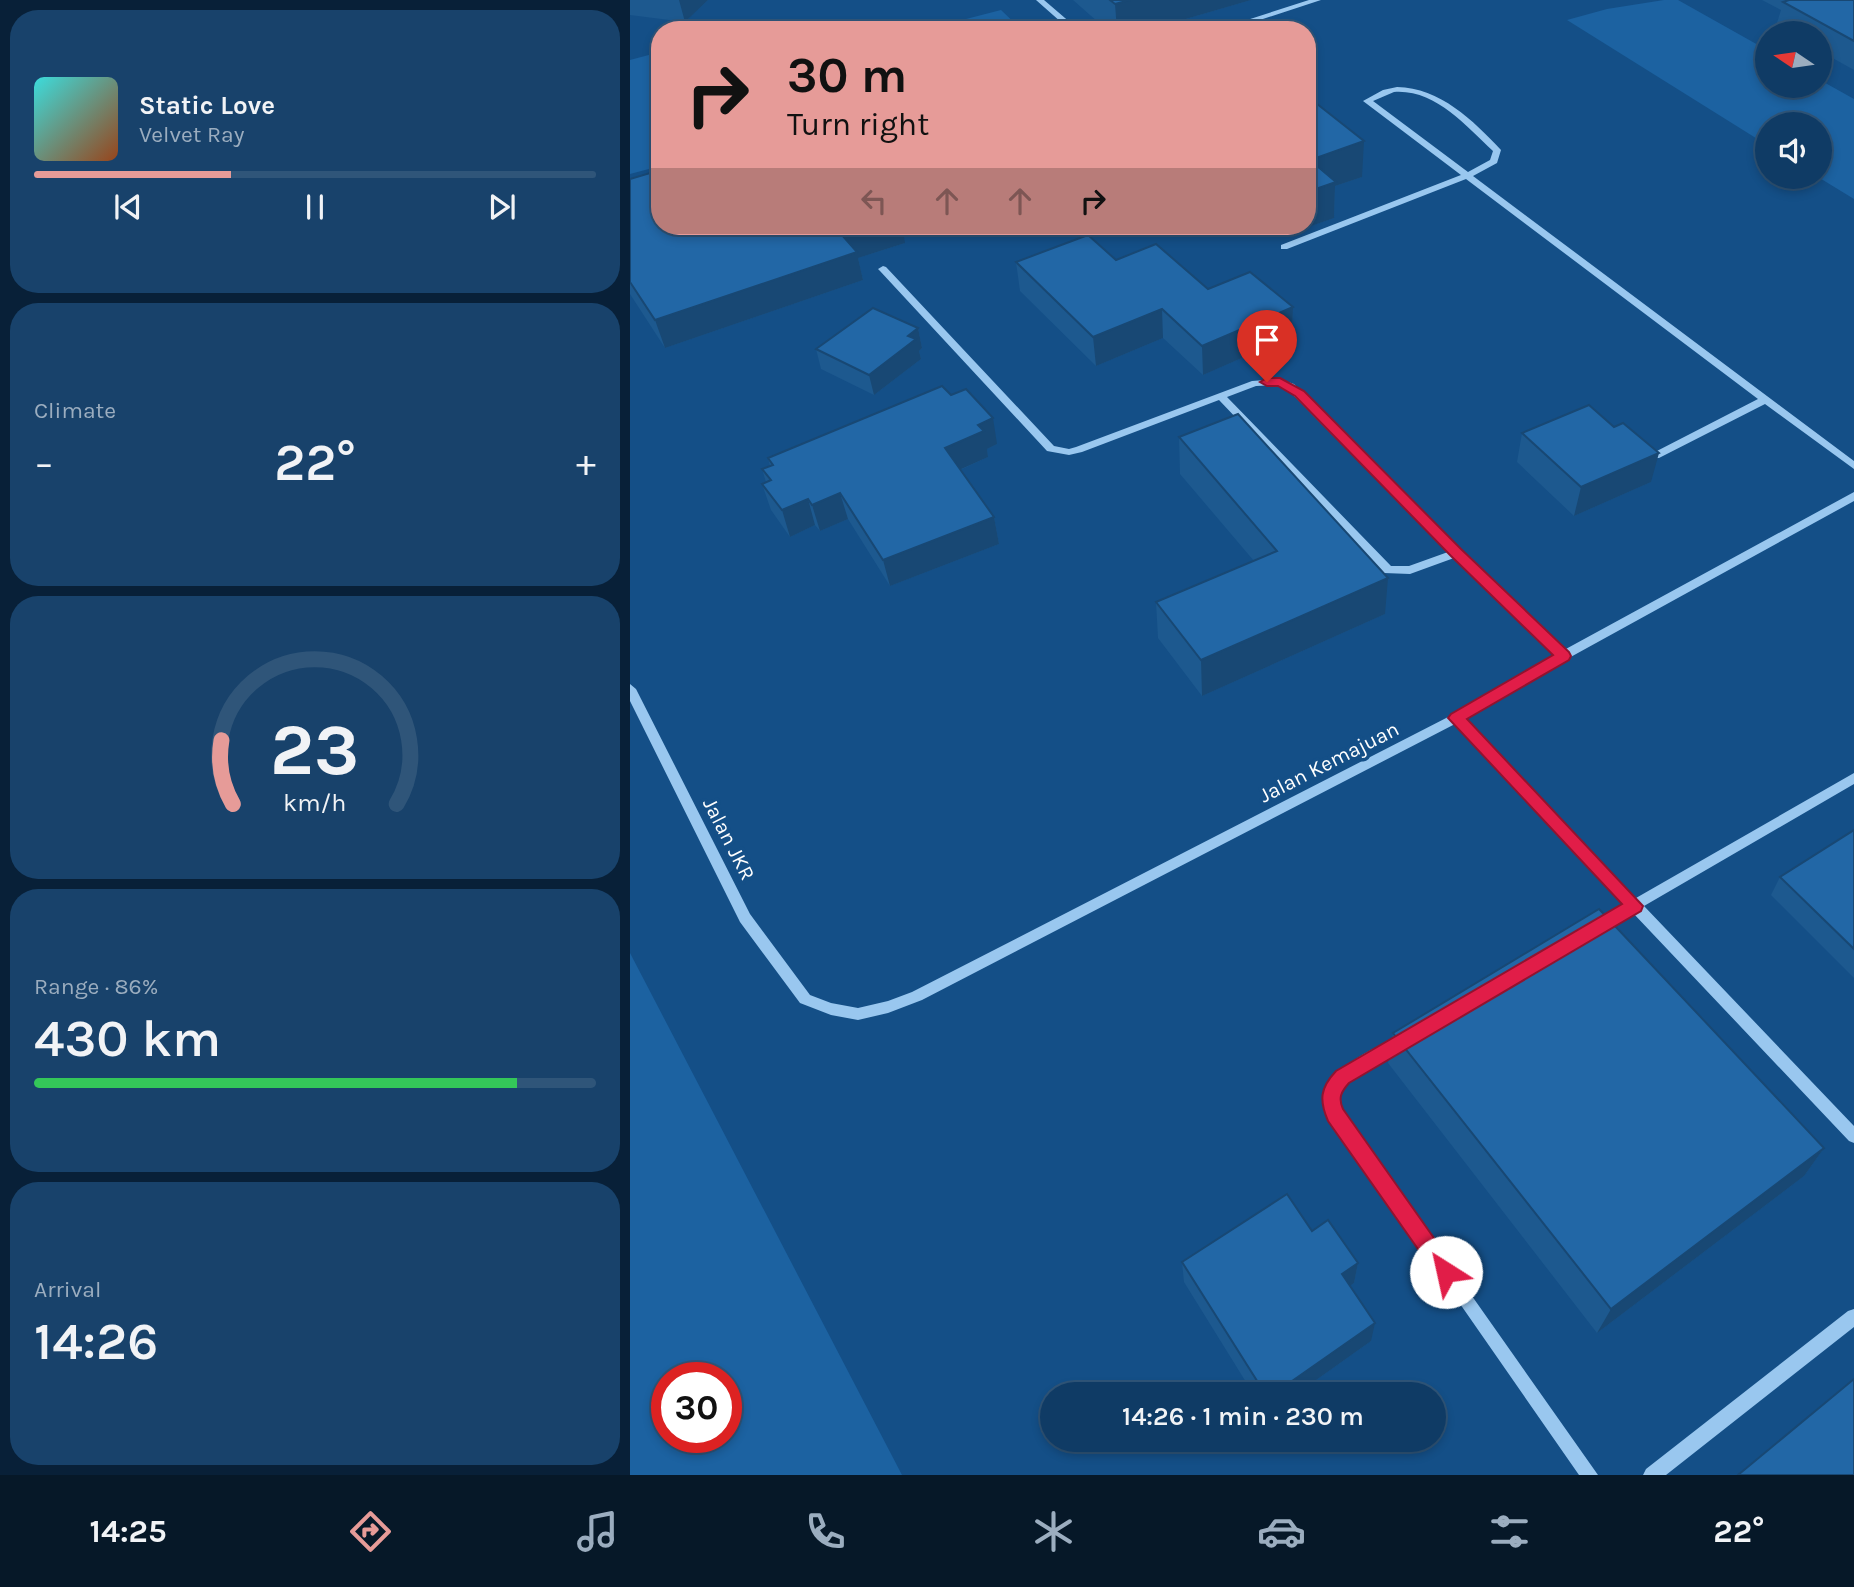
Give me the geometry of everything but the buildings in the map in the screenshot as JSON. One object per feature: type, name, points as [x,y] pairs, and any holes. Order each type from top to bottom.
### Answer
[{"type":"street","points":[[1040,0],[1064,21]]},
{"type":"street","points":[[1249,21],[1317,0]]},
{"type":"street","points":[[1316,235],[1467,176],[1494,161],[1497,150],[1436,99],[1420,90],[1395,89],[1367,101],[1456,168],[1467,176],[1765,400],[1854,466]]},
{"type":"street","points":[[1284,247],[1315,235]]},
{"type":"street","points":[[883,269],[1051,449],[1069,452],[1079,450],[1255,383],[1280,382],[1290,386],[1563,656]]},
{"type":"street","points":[[1220,397],[1388,570],[1410,570],[1456,553]]},
{"type":"street","points":[[1632,453],[1647,458],[1655,456],[1765,400]]},
{"type":"street","name":"Jalan Kemajuan","points":[[806,999],[831,1009],[858,1014],[917,996],[1456,718],[1854,496]]},
{"type":"street","name":"Jalan JKR","points":[[630,689],[745,918],[806,999]]},
{"type":"street","points":[[1456,718],[1854,1136]]},
{"type":"street","points":[[1634,906],[1854,778]]},
{"type":"street","points":[[1335,1114],[1589,1475]]},
{"type":"street","points":[[1652,1475],[1854,1317]]},
{"type":"lane","points":[[1587,932],[1634,906]]},
{"type":"lane","points":[[1335,1114],[1330,1102],[1333,1087],[1343,1077],[1412,1036]]},
{"type":"shaded area","points":[[1678,0],[1755,43],[1755,98],[1832,98],[1832,87],[1854,99],[1854,199],[1832,186],[1832,112],[1755,112],[1755,138],[1567,20],[1607,9]]},
{"type":"shaded area","points":[[1001,10],[1013,21],[958,21]]},
{"type":"shaded area","points":[[651,54],[651,168],[630,174],[630,60]]},
{"type":"shaded area","points":[[630,953],[902,1475],[630,1475]]},
{"type":"route","points":[[1267,382],[1280,382],[1300,394],[1456,553],[1563,656],[1456,718],[1634,906],[1343,1077],[1333,1087],[1330,1102],[1335,1114],[1446,1272]]}]
